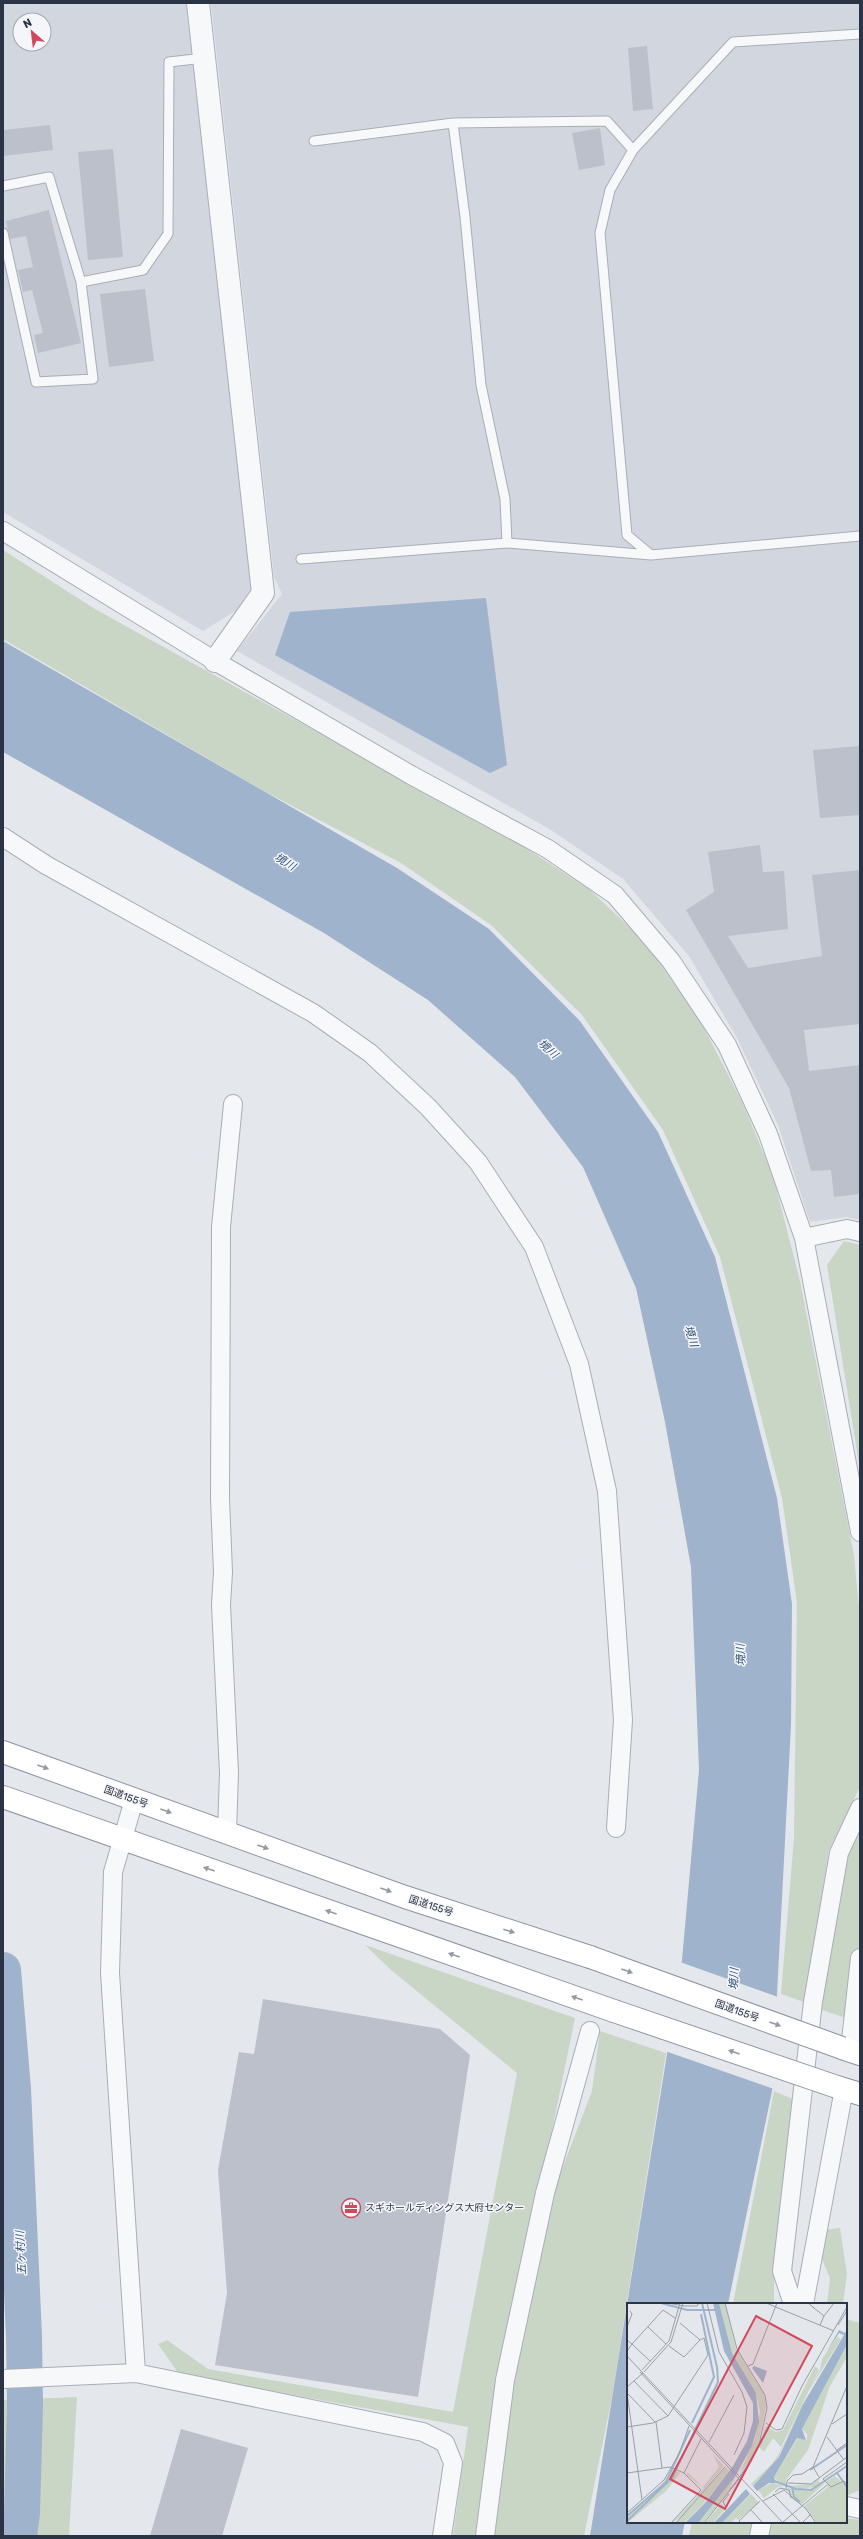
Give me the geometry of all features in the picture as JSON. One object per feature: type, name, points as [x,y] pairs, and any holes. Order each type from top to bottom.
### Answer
[{"type":"highway","name":"国道155号","points":[[5,1753],[404,1897],[590,1957],[852,2051]]},
{"type":"highway","points":[[6,1798],[614,2011],[847,2090]]},
{"type":"street","points":[[198,3],[262,593],[215,661]]},
{"type":"street","points":[[3,531],[215,661],[411,775],[548,849],[615,895],[671,961],[727,1045],[768,1134],[804,1238],[860,1532]]},
{"type":"street","points":[[3,837],[46,864],[312,1013],[370,1053],[428,1107],[478,1162],[534,1247],[579,1364],[607,1491],[623,1720],[616,1828]]},
{"type":"street","points":[[227,1833],[228,1773],[221,1605],[223,1572],[220,1499],[221,1227],[233,1104]]},
{"type":"street","points":[[804,1238],[847,1229],[860,1232]]},
{"type":"street","points":[[134,1800],[113,1872],[110,1973],[136,2373]]},
{"type":"street","points":[[793,2303],[782,2271],[813,2002],[839,1853],[860,1808]]},
{"type":"street","points":[[852,2051],[860,1958]]},
{"type":"street","points":[[485,2536],[505,2380],[545,2194],[590,2031]]},
{"type":"street","points":[[807,2299],[847,2090]]},
{"type":"street","points":[[3,2379],[80,2376],[106,2373],[136,2373],[423,2432],[446,2443],[453,2463],[442,2536]]},
{"type":"street","points":[[847,2506],[860,2509]]},
{"type":"street","points":[[759,2536],[762,2523]]},
{"type":"lane","points":[[652,555],[627,535],[600,233],[610,190],[633,150],[733,42],[860,34]]},
{"type":"lane","points":[[81,282],[143,270],[168,234],[169,62],[204,58]]},
{"type":"lane","points":[[314,141],[453,122],[607,122],[633,150]]},
{"type":"lane","points":[[453,122],[465,217],[482,385],[505,499],[507,543]]},
{"type":"lane","points":[[3,186],[49,177],[81,282],[93,379],[36,382],[3,233]]},
{"type":"lane","points":[[302,559],[507,543],[652,555],[860,536]]},
{"type":"shaded area","points":[[3,3],[186,3],[253,585],[237,610],[203,631],[3,512]]},
{"type":"shaded area","points":[[211,3],[860,3],[860,1220],[846,1217],[810,1222],[778,1125],[737,1038],[689,956],[623,879],[551,830],[237,651],[282,594],[274,577]]},
{"type":"green space","points":[[3,550],[95,609],[521,845],[589,889],[646,943],[701,1022],[743,1104],[773,1176],[800,1281],[854,1555],[860,1620],[860,1787],[829,1850],[804,2002],[781,1994],[794,1838],[797,1603],[782,1498],[720,1257],[663,1130],[582,1015],[491,925],[401,863],[262,790],[3,639]]},
{"type":"green space","points":[[844,1241],[860,1245],[860,1470],[827,1265]]},
{"type":"green space","points":[[860,1829],[860,1947],[846,2018],[819,2009],[847,1855]]},
{"type":"green space","points":[[365,1945],[575,2018],[540,2189],[480,2536],[453,2536],[468,2427],[179,2374],[158,2344],[167,2340],[208,2369],[453,2412],[517,2073],[391,1970]]},
{"type":"green space","points":[[600,2031],[666,2053],[612,2397],[584,2536],[492,2536],[512,2380],[550,2200],[592,2091]]},
{"type":"green space","points":[[774,2091],[795,2100],[774,2268],[774,2303],[733,2303]]},
{"type":"green space","points":[[840,2228],[847,2274],[843,2303],[827,2303],[830,2278],[821,2257],[825,2230]]},
{"type":"green space","points":[[847,2319],[860,2323],[860,2490],[847,2496]]},
{"type":"green space","points":[[77,2397],[69,2536],[3,2536],[3,2400]]},
{"type":"green space","points":[[847,2518],[860,2520],[860,2536],[769,2536],[771,2523],[847,2523]]},
{"type":"green space","points":[[692,2523],[754,2523],[752,2536],[689,2536]]},
{"type":"water","points":[[486,598],[507,765],[490,773],[275,655],[290,612]]},
{"type":"water","name":"境川","points":[[3,641],[397,868],[489,929],[580,1021],[658,1132],[715,1257],[777,1498],[792,1604],[791,1725],[772,2091],[728,2303],[627,2303],[682,1960],[699,1770],[691,1567],[665,1422],[636,1288],[583,1167],[515,1077],[428,1000],[324,933],[3,752]]},
{"type":"water","points":[[627,2304],[627,2523],[685,2523],[682,2536],[590,2536]]},
{"type":"pier","points":[[680,1962],[778,1997],[774,2089],[665,2051]]},
{"type":"building","points":[[647,46],[653,109],[633,111],[628,48]]},
{"type":"building","points":[[50,125],[53,150],[3,156],[3,130]]},
{"type":"building","points":[[600,128],[605,165],[579,170],[572,133]]},
{"type":"building","points":[[113,149],[123,257],[88,260],[78,152]]},
{"type":"building","points":[[49,210],[81,343],[38,353],[34,335],[43,333],[32,290],[23,292],[18,270],[33,267],[26,236],[10,239],[6,221]]},
{"type":"building","points":[[145,289],[154,361],[109,367],[100,294]]},
{"type":"building","points":[[860,746],[860,815],[820,818],[813,750]]},
{"type":"building","points":[[760,845],[763,872],[784,871],[788,929],[728,936],[748,968],[822,956],[812,875],[860,870],[860,1024],[804,1030],[809,1071],[860,1065],[860,1194],[834,1197],[831,1170],[811,1171],[789,1088],[686,910],[714,892],[708,852]]},
{"type":"building","points":[[263,1999],[440,2029],[470,2055],[418,2397],[215,2365],[227,2293],[218,2170],[239,2052],[254,2054]]},
{"type":"building","points":[[181,2429],[248,2448],[222,2536],[150,2536]]},
{"type":"waterway","name":"五ヶ村川","points":[[3,1970],[13,2089],[24,2336],[25,2406],[22,2513],[19,2536]]},
{"type":"place","name":"スギホールディングス大府センター","points":[[351,2208]]}]
